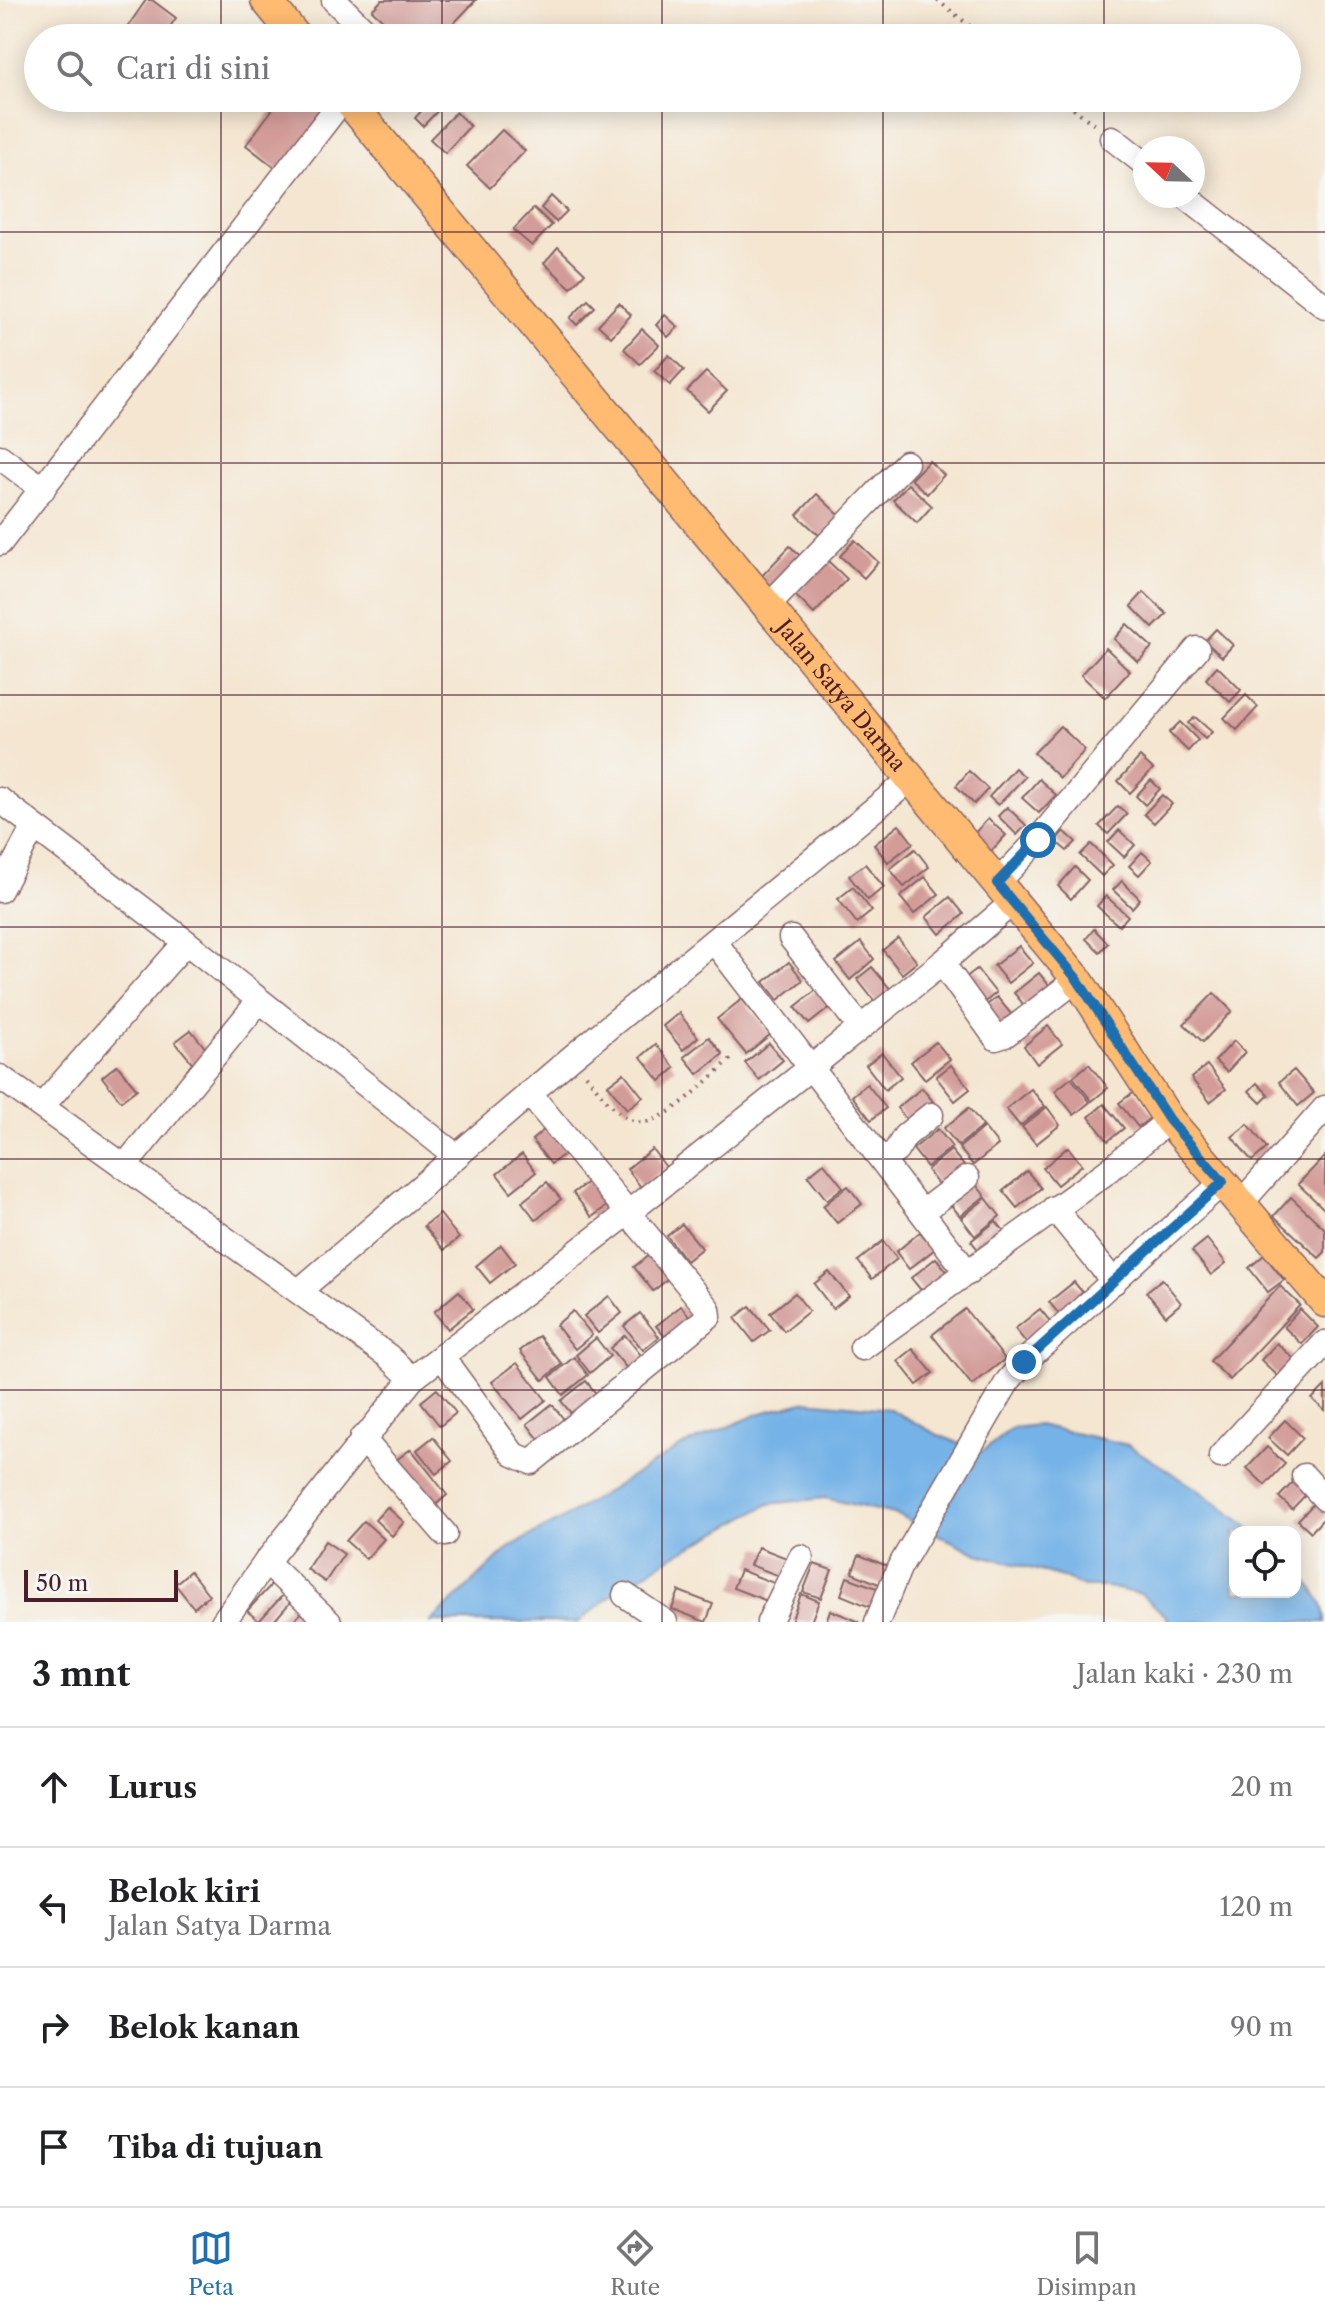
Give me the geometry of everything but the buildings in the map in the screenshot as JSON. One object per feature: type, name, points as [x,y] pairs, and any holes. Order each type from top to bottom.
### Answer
[{"type":"main road","points":[[266,0],[286,24]]},
{"type":"main road","name":"Jalan Satya Darma","points":[[357,112],[1077,979],[1169,1120],[1325,1302]]},
{"type":"street","points":[[334,0],[358,24]]},
{"type":"street","points":[[0,543],[334,112]]},
{"type":"street","points":[[1112,138],[1133,155]]},
{"type":"street","points":[[1200,208],[1325,306]]},
{"type":"street","points":[[0,457],[43,489]]},
{"type":"street","points":[[767,607],[906,463]]},
{"type":"street","points":[[223,1622],[362,1438],[412,1379],[628,1213],[942,963],[1005,892],[1038,840],[1197,649]]},
{"type":"street","points":[[299,1291],[529,1093],[911,779]]},
{"type":"street","points":[[0,800],[186,942],[456,1156]]},
{"type":"street","points":[[0,890],[34,827]]},
{"type":"street","points":[[791,938],[860,1027]]},
{"type":"street","points":[[714,941],[968,1273]]},
{"type":"street","points":[[42,1106],[186,942]]},
{"type":"street","points":[[942,963],[996,1038],[1005,1035],[1077,979]]},
{"type":"street","points":[[124,1167],[259,1001]]},
{"type":"street","points":[[0,1077],[388,1356],[412,1379]]},
{"type":"street","points":[[442,1357],[513,1454],[531,1462],[709,1316],[708,1309],[529,1093]]},
{"type":"street","points":[[877,1622],[899,1568],[1008,1381],[1024,1362],[1114,1282],[1232,1193],[1325,1108]]},
{"type":"street","points":[[883,1160],[896,1151],[905,1136],[931,1115]]},
{"type":"street","points":[[862,1348],[1108,1171],[1169,1120]]},
{"type":"street","points":[[922,1212],[967,1178]]},
{"type":"street","points":[[1054,1208],[1114,1282]]},
{"type":"street","points":[[1221,1456],[1325,1343]]},
{"type":"street","points":[[362,1438],[445,1534]]},
{"type":"street","points":[[1304,1476],[1325,1499]]},
{"type":"street","points":[[769,1622],[801,1557]]},
{"type":"street","points":[[266,1562],[329,1622]]},
{"type":"street","points":[[625,1595],[665,1622]]},
{"type":"path","points":[[937,0],[967,24]]},
{"type":"path","points":[[1079,112],[1112,138]]},
{"type":"path","points":[[571,1058],[624,1115],[637,1122],[646,1122],[675,1108],[735,1055]]},
{"type":"water","points":[[807,1401],[890,1409],[940,1436],[983,1451],[1012,1428],[1038,1425],[1128,1445],[1200,1491],[1247,1526],[1229,1526],[1229,1598],[1301,1598],[1301,1576],[1319,1600],[1325,1622],[1169,1622],[1141,1594],[1107,1587],[1084,1587],[1066,1578],[978,1554],[898,1515],[825,1498],[769,1504],[666,1560],[578,1622],[431,1622],[511,1546],[557,1522],[680,1447],[761,1413]]},
{"type":"route","points":[[1024,1362],[1223,1182],[1169,1120],[1077,979],[997,883],[1038,840]]}]
